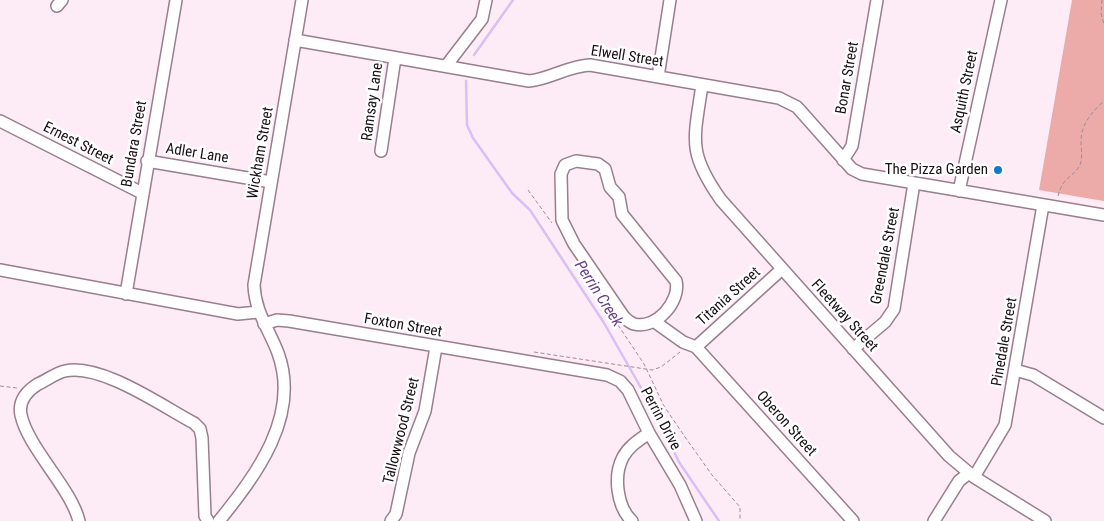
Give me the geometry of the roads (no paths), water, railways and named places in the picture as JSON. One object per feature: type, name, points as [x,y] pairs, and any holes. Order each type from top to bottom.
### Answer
[{"type":"street","name":"Bundara Street","points":[[126,294],[176,0]]},
{"type":"street","name":"Wickham Street","points":[[218,521],[262,462],[274,437],[280,417],[283,392],[281,366],[277,351],[258,312],[254,285],[302,0]]},
{"type":"street","points":[[446,66],[482,19],[486,0]]},
{"type":"street","points":[[658,77],[670,0]]},
{"type":"street","name":"Bonar Street","points":[[844,160],[852,146],[876,0]]},
{"type":"street","name":"Asquith Street","points":[[959,191],[1001,0]]},
{"type":"street","name":"Elwell Street","points":[[295,40],[529,81],[542,80],[568,68],[590,65],[789,102],[797,107],[852,169],[862,174],[1104,215]]},
{"type":"street","name":"Ramsay Lane","points":[[381,151],[395,58]]},
{"type":"street","name":"Fleetway Street","points":[[702,85],[694,147],[697,158],[721,200],[949,456],[971,475],[1045,521]]},
{"type":"street","name":"Ernest Street","points":[[0,121],[142,193]]},
{"type":"street","name":"Adler Lane","points":[[147,162],[271,182]]},
{"type":"street","points":[[576,162],[598,164],[605,169],[610,187],[619,197],[622,214],[676,281],[678,290],[676,299],[655,322],[646,325],[633,324],[624,318],[574,244],[562,220],[561,174],[565,164],[576,162]]},
{"type":"street","name":"Greendale Street","points":[[853,349],[885,322],[894,309],[914,183]]},
{"type":"street","name":"Pinedale Street","points":[[934,521],[959,481],[971,475],[1005,425],[1048,205]]},
{"type":"street","name":"Titania Street","points":[[692,346],[782,269]]},
{"type":"street","points":[[0,270],[238,314],[258,312]]},
{"type":"street","name":"Foxton Street","points":[[264,324],[277,320],[289,321],[538,363]]},
{"type":"street","name":"Oberon Street","points":[[655,322],[692,346],[852,521]]},
{"type":"street","name":"Tallowwood Street","points":[[392,521],[396,514],[412,442],[425,411],[436,347]]},
{"type":"street","name":"Perrin Drive","points":[[538,363],[599,373],[620,381],[628,390],[649,433],[680,485],[696,521]]},
{"type":"street","points":[[80,521],[24,425],[20,406],[22,398],[34,387],[63,371],[74,370],[101,374],[194,423],[200,429],[205,516],[208,521]]},
{"type":"street","points":[[1016,370],[1033,375],[1104,418]]},
{"type":"street","points":[[628,520],[617,485],[620,465],[622,458],[633,444],[649,433]]},
{"type":"waterway","name":"Perrin Creek","points":[[474,55],[513,0]]},
{"type":"waterway","name":"Perrin Creek","points":[[466,81],[467,125],[473,138],[512,193],[530,210],[604,323],[652,407],[679,462],[719,521]]},
{"type":"place","name":"The Pizza Garden","points":[[998,170]]}]
